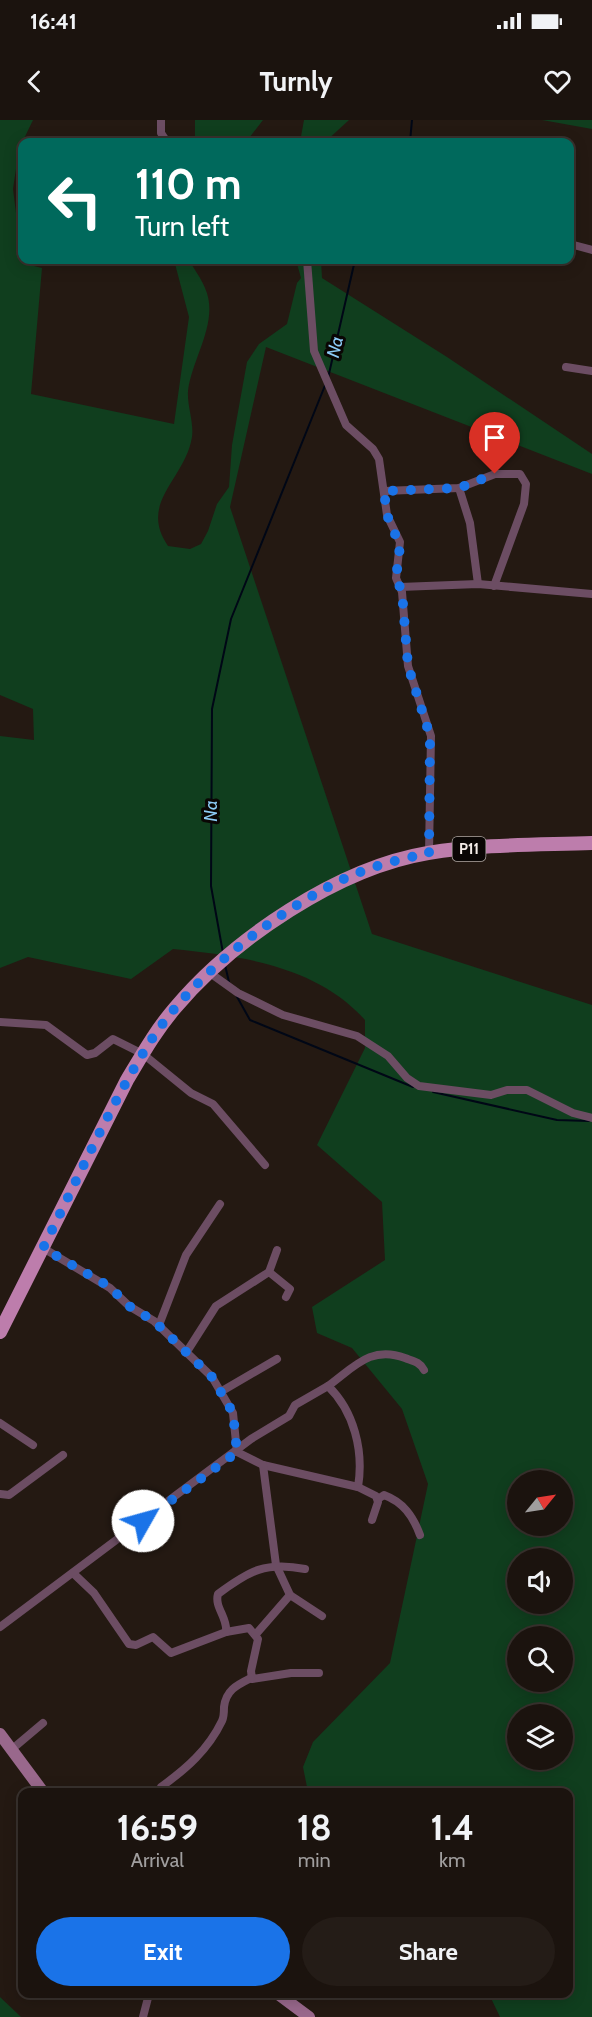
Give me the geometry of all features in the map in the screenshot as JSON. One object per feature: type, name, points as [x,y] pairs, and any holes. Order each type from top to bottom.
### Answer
[{"type":"main road","name":"P11","points":[[0,1332],[143,1054],[173,1009],[210,972],[253,937],[331,885],[390,863],[429,853],[480,848],[592,843]]},
{"type":"street","points":[[161,120],[161,133],[164,138]]},
{"type":"street","points":[[574,245],[592,250]]},
{"type":"street","points":[[307,264],[314,351],[346,424],[373,449],[379,459],[387,515],[400,546],[396,578],[400,587],[408,666],[430,736],[429,853]]},
{"type":"street","points":[[566,367],[592,371]]},
{"type":"street","points":[[384,491],[459,488],[488,476],[516,473],[526,484],[524,504],[494,586]]},
{"type":"street","points":[[459,488],[470,523],[478,584]]},
{"type":"street","points":[[400,587],[478,584],[592,594]]},
{"type":"street","points":[[210,972],[220,983],[283,1015],[357,1036],[388,1056],[407,1078],[419,1086],[491,1095],[507,1090],[526,1089],[573,1113],[592,1118]]},
{"type":"street","points":[[0,1022],[46,1025],[87,1055],[95,1053],[113,1039],[143,1054],[191,1093],[213,1104],[266,1165]]},
{"type":"street","points":[[159,1325],[186,1256],[220,1204]]},
{"type":"street","points":[[43,1248],[110,1287],[129,1306],[159,1325],[212,1377],[222,1391],[235,1419],[237,1452]]},
{"type":"street","points":[[186,1353],[216,1306],[269,1272],[277,1250]]},
{"type":"street","points":[[269,1272],[290,1289],[286,1298]]},
{"type":"street","points":[[0,1627],[237,1452],[251,1439],[289,1416],[295,1405],[328,1386],[370,1355],[393,1353],[421,1364],[424,1370]]},
{"type":"street","points":[[222,1391],[277,1359]]},
{"type":"street","points":[[328,1386],[341,1399],[358,1441],[361,1469],[358,1487]]},
{"type":"street","points":[[0,1423],[33,1445]]},
{"type":"street","points":[[237,1452],[263,1465],[358,1487],[378,1498]]},
{"type":"street","points":[[0,1494],[9,1495],[63,1455]]},
{"type":"street","points":[[263,1465],[276,1565],[290,1595],[322,1616]]},
{"type":"street","points":[[372,1520],[378,1498],[384,1495],[396,1499],[413,1517],[420,1535]]},
{"type":"street","points":[[226,1632],[224,1619],[216,1601],[218,1594],[258,1568],[276,1565],[305,1569]]},
{"type":"street","points":[[73,1573],[94,1593],[129,1644],[136,1646],[153,1636],[171,1653],[226,1632],[249,1628],[256,1634],[258,1640],[251,1678]]},
{"type":"street","points":[[256,1634],[290,1595]]},
{"type":"street","points":[[161,1788],[189,1767],[206,1746],[223,1720],[225,1703],[232,1688],[251,1678],[291,1673],[319,1673]]},
{"type":"street","points":[[11,1750],[43,1723]]},
{"type":"street","points":[[0,1734],[40,1788]]},
{"type":"street","points":[[143,2017],[148,1998]]},
{"type":"street","points":[[283,1998],[309,2017]]},
{"type":"green space","points":[[0,120],[33,120],[24,138],[18,138],[13,189],[18,228],[18,264],[29,264],[42,268],[31,394],[174,424],[189,317],[175,264],[191,264],[205,288],[209,301],[207,326],[188,391],[192,437],[188,452],[166,491],[158,516],[160,530],[168,546],[190,549],[201,544],[217,504],[229,487],[232,445],[247,362],[259,344],[287,324],[297,283],[301,278],[297,264],[321,264],[322,278],[447,357],[592,454],[592,474],[266,347],[230,507],[372,934],[592,1005],[592,2017],[500,2017],[491,1998],[573,1998],[573,1788],[307,1788],[303,1767],[313,1742],[390,1663],[428,1484],[402,1409],[352,1348],[317,1333],[312,1307],[385,1260],[382,1202],[317,1145],[365,1048],[365,1020],[346,1002],[324,987],[301,976],[277,967],[225,955],[173,949],[131,979],[28,957],[0,968],[0,736],[34,740],[33,709],[0,695]]},
{"type":"green space","points":[[195,120],[263,120],[249,138],[195,138]]},
{"type":"green space","points":[[304,120],[349,120],[329,138],[301,138]]},
{"type":"green space","points":[[542,120],[592,120],[592,129]]},
{"type":"green space","points":[[0,1997],[21,2017],[0,2017]]},
{"type":"waterway","name":"Na","points":[[410,138],[412,120]]},
{"type":"waterway","name":"Na","points":[[328,378],[354,264]]},
{"type":"waterway","name":"Na","points":[[223,953],[211,886],[212,709],[231,619],[326,383]]},
{"type":"waterway","name":"Na","points":[[225,965],[229,982]]},
{"type":"waterway","name":"Na","points":[[236,995],[250,1020],[413,1087]]},
{"type":"waterway","name":"Na","points":[[433,1092],[557,1120],[589,1121]]},
{"type":"route","points":[[143,1521],[237,1452],[236,1424],[233,1413],[212,1377],[154,1321],[129,1306],[110,1287],[43,1248],[127,1080],[173,1009],[190,991],[253,937],[331,885],[390,863],[429,853],[430,736],[408,666],[402,592],[396,578],[400,542],[387,515],[384,491],[459,488],[495,474]]}]
